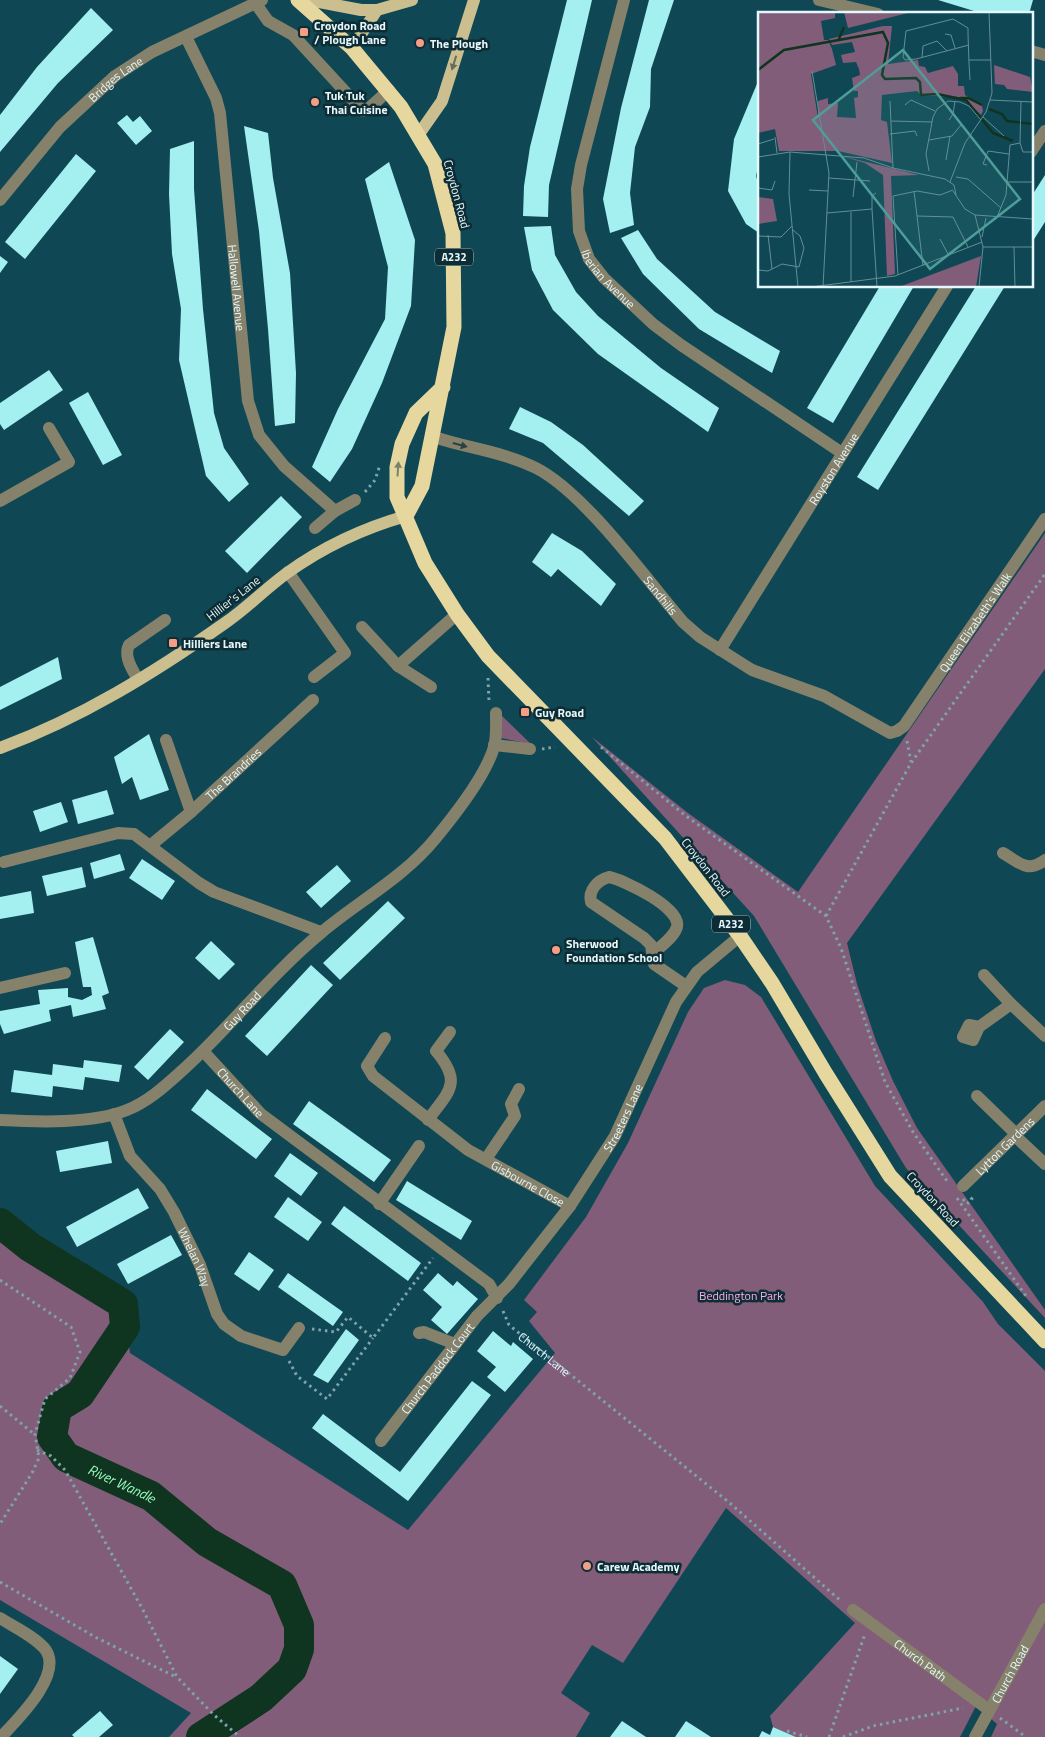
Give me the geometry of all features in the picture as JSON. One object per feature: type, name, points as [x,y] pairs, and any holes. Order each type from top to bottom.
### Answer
[{"type":"highway","name":"Croydon Road","points":[[298,0],[352,48],[389,90],[419,134],[435,164],[453,232],[454,327],[434,437],[422,486],[406,516]]},
{"type":"highway","name":"Croydon Road","points":[[443,386],[416,413],[402,444],[397,467],[397,497],[425,563],[457,614],[488,656],[664,838],[740,936],[772,983],[890,1176],[1045,1340]]},
{"type":"main road","points":[[309,0],[361,10],[377,10],[412,0]]},
{"type":"main road","points":[[419,134],[442,101],[474,0]]},
{"type":"main road","points":[[352,48],[377,10]]},
{"type":"main road","name":"Hillier's Lane","points":[[0,748],[83,712],[138,680],[228,621],[288,572],[345,538],[406,516]]},
{"type":"street","name":"Iberian Avenue","points":[[624,0],[581,165],[577,189],[579,231],[589,259],[604,278],[653,324],[842,453]]},
{"type":"street","points":[[819,0],[834,9],[860,12]]},
{"type":"street","points":[[259,2],[268,21],[293,36],[363,110],[367,110],[389,90]]},
{"type":"street","name":"Bridges Lane","points":[[0,199],[60,127],[96,92],[138,60],[259,2]]},
{"type":"street","name":"Hallowell Avenue","points":[[186,37],[216,98],[220,113],[248,401],[259,435],[284,466],[335,511]]},
{"type":"street","points":[[1032,51],[1045,55]]},
{"type":"street","points":[[1032,150],[1045,130]]},
{"type":"street","name":"Royston Avenue","points":[[720,650],[946,288]]},
{"type":"street","points":[[0,501],[69,462],[50,428]]},
{"type":"street","name":"Sandhills","points":[[434,437],[524,462],[550,476],[606,531],[683,622],[720,650],[752,670],[824,696],[884,731],[896,731],[904,726]]},
{"type":"street","points":[[316,528],[335,511],[355,500]]},
{"type":"street","name":"Queen Elizabeth's Walk","points":[[904,726],[1045,519]]},
{"type":"street","points":[[288,572],[344,653],[314,677]]},
{"type":"street","points":[[398,666],[457,614]]},
{"type":"street","points":[[138,680],[129,662],[127,649],[129,645],[165,620]]},
{"type":"street","points":[[362,627],[398,666],[431,687]]},
{"type":"street","name":"The Brandries","points":[[151,845],[191,812],[313,700]]},
{"type":"street","name":"Guy Road","points":[[0,1120],[54,1121],[114,1114],[127,1110],[150,1097],[203,1051],[247,1004],[321,932],[423,853],[467,796],[487,763],[494,745],[496,716]]},
{"type":"street","points":[[166,740],[191,812]]},
{"type":"street","points":[[494,745],[530,749]]},
{"type":"street","points":[[4,862],[118,833],[134,834],[199,883],[214,892],[321,932]]},
{"type":"street","points":[[1003,853],[1028,868],[1035,867],[1045,860]]},
{"type":"street","points":[[654,953],[677,928],[678,920],[674,914],[667,907],[623,881],[609,877],[598,882],[591,892],[591,902],[644,938],[651,945],[654,953],[654,964],[686,986]]},
{"type":"street","name":"Streeters Lane","points":[[497,1298],[570,1206],[615,1136],[671,1011],[686,986],[703,967],[740,936]]},
{"type":"street","points":[[0,988],[65,973]]},
{"type":"street","points":[[984,975],[1045,1036]]},
{"type":"street","points":[[979,1027],[1011,1004]]},
{"type":"street","points":[[428,1120],[449,1091],[451,1083],[448,1066],[436,1051],[450,1032]]},
{"type":"street","name":"Gisbourne Close","points":[[385,1038],[370,1059],[368,1071],[468,1150],[570,1206]]},
{"type":"street","name":"Church Lane","points":[[203,1051],[261,1114],[488,1284],[497,1298]]},
{"type":"street","name":"Gisbourne Close","points":[[486,1159],[515,1116],[512,1104],[519,1089]]},
{"type":"street","points":[[977,1096],[1045,1164]]},
{"type":"street","name":"Lytton Gardens","points":[[956,1189],[1045,1106]]},
{"type":"street","name":"Whelan Way","points":[[114,1114],[130,1156],[160,1189],[174,1212],[200,1265],[217,1314],[224,1324],[241,1336],[283,1350]]},
{"type":"street","points":[[379,1204],[418,1146]]},
{"type":"street","name":"Church Paddock Court","points":[[381,1441],[477,1316],[497,1298]]},
{"type":"street","points":[[283,1350],[299,1328]]},
{"type":"street","points":[[419,1333],[424,1332],[455,1344]]},
{"type":"street","name":"Church Road","points":[[975,1737],[1045,1609]]},
{"type":"street","name":"Church Path","points":[[852,1610],[989,1710]]},
{"type":"street","points":[[0,1618],[34,1639],[46,1650],[50,1659],[49,1675],[23,1712],[1,1737]]},
{"type":"path","points":[[355,500],[369,489],[381,464]]},
{"type":"path","points":[[826,916],[911,763],[1045,574]]},
{"type":"path","points":[[488,656],[488,716],[496,716]]},
{"type":"path","points":[[904,726],[911,763]]},
{"type":"path","points":[[530,749],[550,750],[570,741]]},
{"type":"path","points":[[598,745],[686,816],[826,916],[841,948],[885,1082],[914,1132],[956,1189],[1029,1300]]},
{"type":"path","points":[[283,1350],[297,1376],[327,1399],[441,1248]]},
{"type":"path","points":[[0,1280],[71,1327],[80,1352],[70,1378],[59,1389],[45,1398],[35,1434],[39,1458],[32,1473],[0,1524]]},
{"type":"path","name":"Church Lane","points":[[497,1298],[509,1325],[731,1504],[852,1610]]},
{"type":"path","points":[[299,1328],[336,1332],[348,1317],[373,1338]]},
{"type":"path","points":[[0,1406],[35,1434]]},
{"type":"path","points":[[38,1450],[51,1456],[65,1470],[177,1677],[214,1715],[240,1737]]},
{"type":"path","points":[[0,1582],[98,1638],[177,1677]]},
{"type":"path","points":[[829,1737],[870,1622]]},
{"type":"path","points":[[843,1737],[873,1726],[976,1706],[989,1710],[1026,1737]]},
{"type":"path","points":[[787,1731],[807,1737]]},
{"type":"green space","points":[[1045,533],[1045,669],[847,943],[857,984],[876,1041],[893,1081],[917,1128],[1045,1310],[1045,1318],[906,1168],[754,916],[592,737],[688,813],[798,892]]},
{"type":"green space","points":[[499,713],[531,744],[501,738]]},
{"type":"green space","name":"Beddington Park","points":[[725,980],[745,985],[761,997],[875,1186],[983,1302],[998,1324],[1045,1371],[1045,1737],[991,1737],[997,1724],[976,1706],[960,1737],[796,1737],[773,1727],[770,1716],[855,1623],[726,1508],[623,1663],[592,1645],[561,1693],[590,1713],[576,1737],[169,1737],[191,1713],[0,1600],[0,1223],[30,1247],[123,1304],[130,1353],[408,1530],[555,1353],[529,1321],[537,1312],[524,1300],[586,1217],[628,1143],[688,1012],[704,988]]},
{"type":"building","points":[[567,0],[592,0],[549,185],[548,217],[523,216],[524,186],[530,147]]},
{"type":"building","points":[[649,0],[674,0],[651,69],[650,107],[635,147],[630,193],[634,225],[610,233],[603,199],[621,108]]},
{"type":"building","points":[[938,0],[1033,0],[1030,12],[977,12]]},
{"type":"building","points":[[91,8],[113,30],[58,83],[0,152],[0,115],[37,67]]},
{"type":"building","points":[[758,81],[758,167],[756,176],[758,183],[758,232],[746,224],[728,191],[734,139]]},
{"type":"building","points":[[127,115],[133,122],[140,116],[152,131],[136,145],[117,123]]},
{"type":"building","points":[[244,126],[268,133],[273,178],[290,273],[296,373],[295,423],[275,426],[259,231]]},
{"type":"building","points":[[194,141],[194,189],[203,309],[214,413],[224,448],[249,484],[229,502],[206,476],[179,360],[181,309],[172,254],[169,194],[170,149]]},
{"type":"building","points":[[76,154],[96,171],[25,259],[5,242]]},
{"type":"building","points":[[389,162],[415,240],[411,306],[382,383],[352,449],[330,482],[312,467],[338,409],[385,319],[388,267],[365,179]]},
{"type":"building","points":[[1045,175],[1045,222],[1032,242],[1032,195]]},
{"type":"building","points":[[551,226],[555,255],[576,292],[598,316],[661,368],[719,408],[708,432],[598,354],[553,310],[532,270],[524,227]]},
{"type":"building","points":[[638,230],[657,259],[715,312],[780,351],[772,373],[699,329],[643,274],[621,238]]},
{"type":"building","points":[[0,256],[8,262],[0,273]]},
{"type":"building","points":[[879,288],[913,288],[833,423],[807,408]]},
{"type":"building","points":[[975,288],[1004,288],[878,490],[857,477]]},
{"type":"building","points":[[49,370],[63,390],[4,430],[0,424],[0,403]]},
{"type":"building","points":[[88,392],[122,455],[103,465],[69,403]]},
{"type":"building","points":[[520,407],[551,422],[583,445],[644,501],[629,516],[543,443],[509,429]]},
{"type":"building","points":[[281,496],[302,517],[247,573],[225,551]]},
{"type":"building","points":[[552,533],[582,551],[616,584],[601,606],[558,569],[551,577],[532,562]]},
{"type":"building","points":[[58,657],[62,679],[0,710],[0,687]]},
{"type":"building","points":[[149,734],[169,790],[140,800],[132,777],[122,784],[114,757]]},
{"type":"building","points":[[107,790],[114,814],[78,824],[72,800]]},
{"type":"building","points":[[61,802],[68,822],[40,832],[33,811]]},
{"type":"building","points":[[120,854],[125,870],[94,879],[90,863]]},
{"type":"building","points":[[142,859],[175,881],[162,900],[129,878]]},
{"type":"building","points":[[337,865],[351,881],[321,908],[306,892]]},
{"type":"building","points":[[82,867],[86,887],[47,896],[42,876]]},
{"type":"building","points":[[31,891],[34,913],[0,919],[0,897]]},
{"type":"building","points":[[388,901],[405,918],[340,980],[323,963]]},
{"type":"building","points":[[93,937],[109,993],[102,996],[106,1009],[73,1017],[71,1005],[49,1010],[51,1021],[4,1034],[0,1024],[0,1011],[40,1004],[38,990],[68,988],[68,997],[82,1000],[92,995],[91,987],[83,987],[75,942]]},
{"type":"building","points":[[211,941],[235,964],[219,980],[195,958]]},
{"type":"building","points":[[311,965],[333,985],[267,1056],[245,1036]]},
{"type":"building","points":[[170,1029],[184,1042],[148,1080],[134,1067]]},
{"type":"building","points":[[84,1060],[122,1065],[119,1082],[85,1077],[83,1090],[53,1086],[52,1097],[11,1092],[14,1070],[52,1075],[53,1064],[83,1068]]},
{"type":"building","points":[[207,1089],[272,1139],[256,1159],[191,1110]]},
{"type":"building","points":[[309,1101],[391,1160],[374,1182],[293,1124]]},
{"type":"building","points":[[108,1141],[112,1163],[60,1172],[56,1151]]},
{"type":"building","points":[[290,1153],[318,1173],[301,1196],[274,1176]]},
{"type":"building","points":[[407,1181],[472,1221],[461,1240],[396,1200]]},
{"type":"building","points":[[138,1188],[149,1208],[77,1247],[66,1227]]},
{"type":"building","points":[[288,1197],[322,1222],[308,1241],[274,1217]]},
{"type":"building","points":[[344,1206],[421,1263],[408,1281],[331,1224]]},
{"type":"building","points":[[171,1235],[182,1255],[128,1284],[117,1264]]},
{"type":"building","points":[[249,1252],[274,1270],[259,1291],[234,1274]]},
{"type":"building","points":[[288,1273],[343,1312],[333,1326],[278,1287]]},
{"type":"building","points":[[438,1273],[453,1286],[457,1281],[478,1299],[447,1334],[431,1320],[442,1307],[423,1290]]},
{"type":"building","points":[[346,1329],[359,1340],[328,1383],[313,1375]]},
{"type":"building","points":[[493,1331],[511,1346],[513,1342],[533,1359],[505,1392],[487,1377],[496,1367],[477,1351]]},
{"type":"building","points":[[472,1381],[491,1395],[408,1501],[312,1428],[323,1414],[400,1472]]},
{"type":"building","points":[[0,1656],[18,1669],[0,1694]]},
{"type":"building","points":[[100,1711],[113,1725],[99,1737],[74,1737],[72,1735]]},
{"type":"building","points":[[622,1721],[646,1737],[610,1737]]},
{"type":"building","points":[[686,1721],[711,1737],[675,1737]]},
{"type":"building","points":[[773,1727],[796,1737],[759,1737],[762,1731],[770,1735]]},
{"type":"waterway","name":"River Wandle","points":[[0,1223],[30,1247],[123,1304],[125,1327],[80,1394],[57,1408],[52,1437],[66,1457],[151,1496],[207,1542],[282,1585],[299,1625],[299,1649],[292,1669],[261,1698],[201,1737]]},
{"type":"place","name":"Croydon Road / Plough Lane","points":[[304,32]]},
{"type":"place","name":"The Plough","points":[[420,43]]},
{"type":"place","name":"Tuk Tuk Thai Cuisine","points":[[315,102]]},
{"type":"place","name":"Hilliers Lane","points":[[173,643]]},
{"type":"place","name":"Guy Road","points":[[525,712]]},
{"type":"place","name":"Sherwood Foundation School","points":[[556,950]]},
{"type":"place","name":"Carew Academy","points":[[587,1566]]}]
